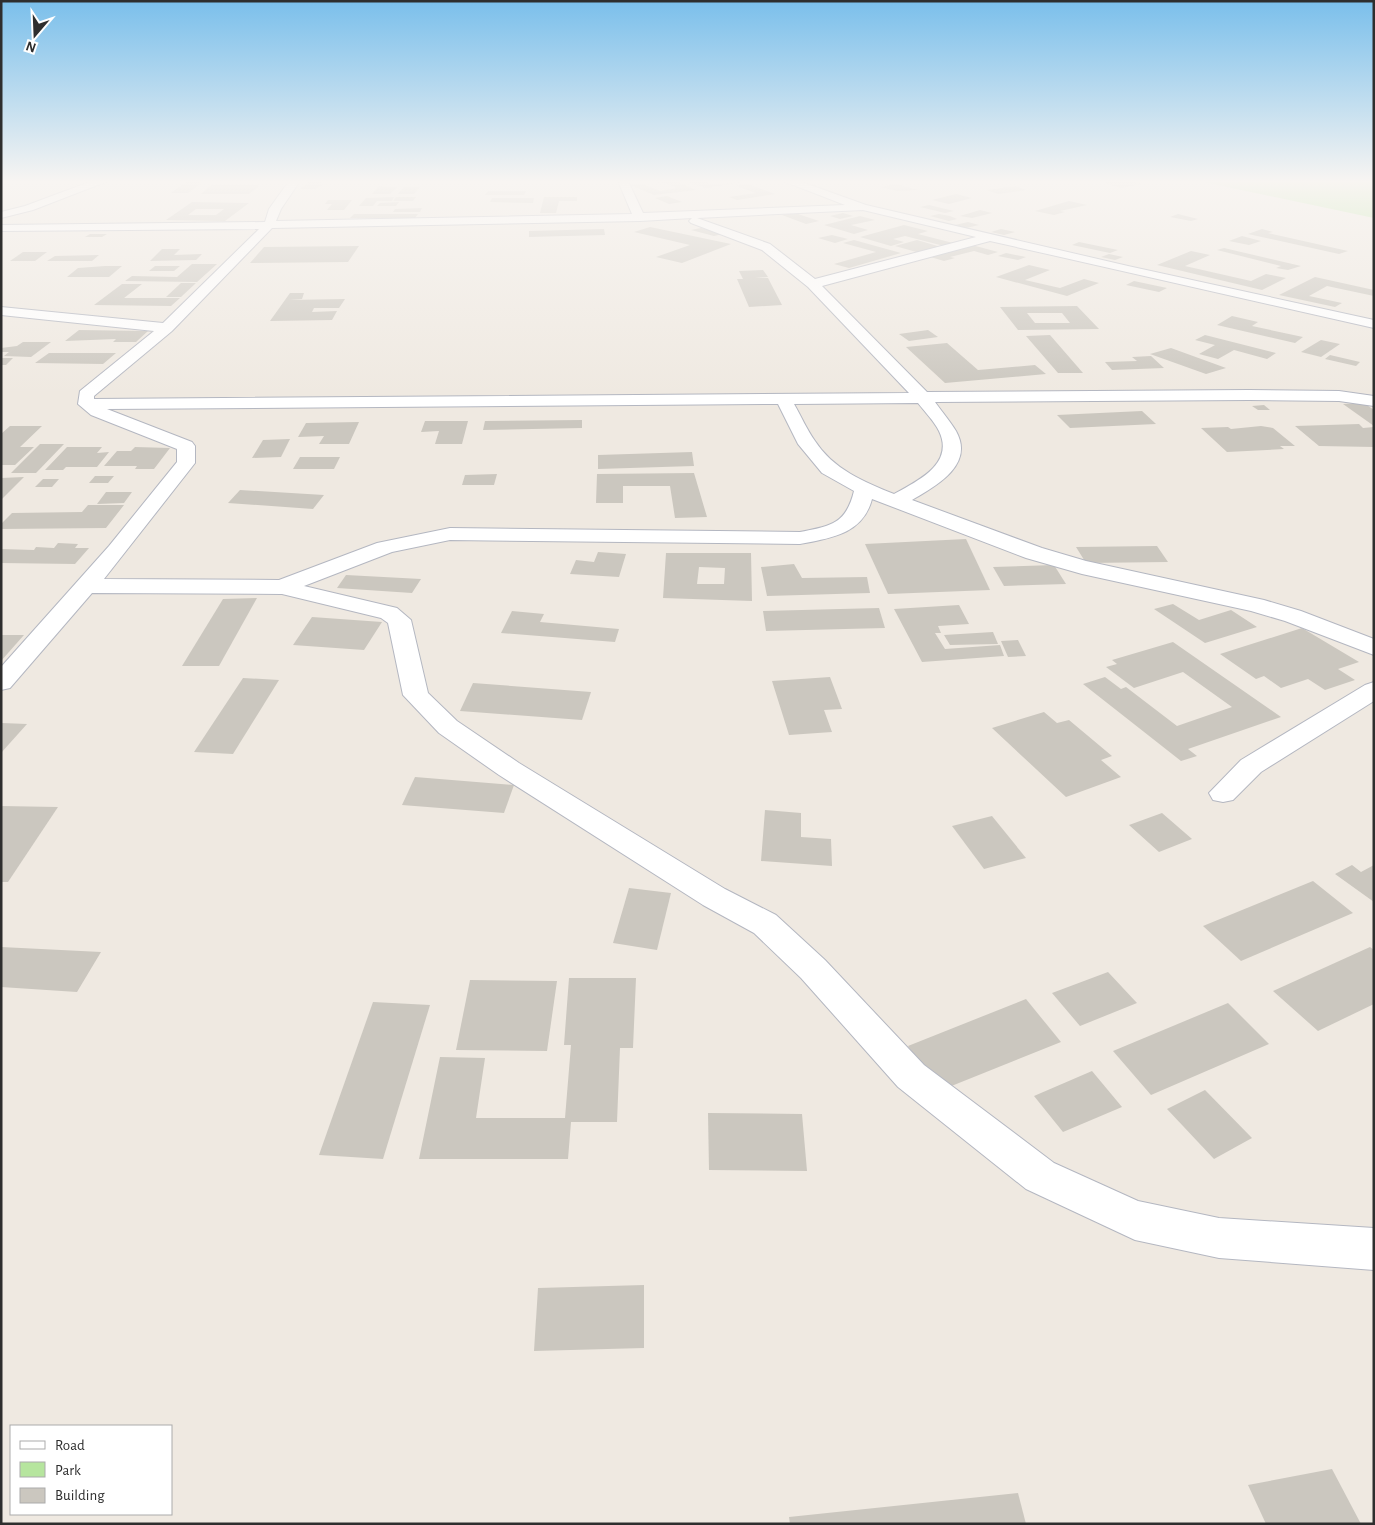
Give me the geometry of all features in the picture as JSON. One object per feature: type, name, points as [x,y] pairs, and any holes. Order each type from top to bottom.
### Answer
[{"type":"street","points":[[86,404],[86,395],[167,328],[242,252]]},
{"type":"street","points":[[771,252],[813,284],[923,398],[948,432],[952,449],[949,462],[935,478],[896,501]]},
{"type":"street","points":[[813,284],[933,252]]},
{"type":"street","points":[[1053,252],[1374,324]]},
{"type":"street","points":[[1,311],[167,328]]},
{"type":"street","points":[[1,317],[24,314]]},
{"type":"street","points":[[86,404],[1249,395],[1339,396],[1374,401]]},
{"type":"street","points":[[783,398],[808,444],[829,469],[864,489],[1034,553],[1082,567],[1256,605],[1293,616],[1374,648]]},
{"type":"street","points":[[1,682],[86,586],[186,463],[186,446],[98,411],[86,404]]},
{"type":"street","points":[[282,587],[349,558],[416,537],[450,534],[800,538],[829,532],[848,523],[856,515],[864,489]]},
{"type":"street","points":[[86,586],[282,587],[389,613],[399,620],[416,694],[448,727],[525,780],[714,897],[765,924],[813,969],[911,1076],[1040,1176],[1135,1220],[1219,1238],[1374,1250]]},
{"type":"street","points":[[1223,793],[1251,766],[1374,690]]},
{"type":"building","points":[[23,252],[47,252],[35,261],[10,261]]},
{"type":"building","points":[[159,252],[177,252],[174,255],[202,254],[196,260],[150,261]]},
{"type":"building","points":[[259,252],[355,252],[348,262],[250,263]]},
{"type":"building","points":[[670,252],[710,252],[682,263],[656,257]]},
{"type":"building","points":[[875,252],[901,253],[849,268],[834,264]]},
{"type":"building","points":[[943,252],[969,252],[950,257],[955,258],[944,261],[927,256]]},
{"type":"building","points":[[978,252],[997,252],[988,255]]},
{"type":"building","points":[[1188,252],[1197,252],[1210,255],[1185,266],[1251,281],[1266,274],[1286,278],[1262,290],[1157,265]]},
{"type":"building","points":[[1226,252],[1242,252],[1301,266],[1288,270],[1276,268],[1281,266]]},
{"type":"building","points":[[1006,253],[1026,257],[1018,260],[998,256]]},
{"type":"building","points":[[1109,254],[1123,257],[1115,260],[1101,257]]},
{"type":"building","points":[[99,255],[92,261],[47,261],[55,256]]},
{"type":"building","points":[[192,264],[217,264],[197,282],[125,281],[132,276],[177,277]]},
{"type":"building","points":[[1029,265],[1050,270],[1025,280],[1060,288],[1084,279],[1099,283],[1067,296],[996,277]]},
{"type":"building","points":[[122,266],[109,277],[67,277],[78,268]]},
{"type":"building","points":[[155,266],[180,266],[174,271],[149,271]]},
{"type":"building","points":[[763,270],[768,277],[755,278],[768,278],[782,305],[749,307],[737,279],[743,279],[739,271]]},
{"type":"building","points":[[1315,277],[1374,290],[1374,296],[1327,286],[1309,296],[1342,303],[1335,307],[1279,295]]},
{"type":"building","points":[[1134,281],[1167,288],[1159,292],[1126,285]]},
{"type":"building","points":[[181,283],[196,283],[181,297],[166,297]]},
{"type":"building","points":[[122,284],[142,284],[124,298],[180,298],[171,306],[94,305]]},
{"type":"building","points":[[290,293],[304,293],[302,299],[289,300],[345,299],[339,308],[314,308],[312,312],[337,311],[332,320],[270,321]]},
{"type":"building","points":[[1077,306],[1099,329],[1018,330],[1000,307]],"holes":[[[1027,313],[1062,313],[1070,323],[1035,323]]]},
{"type":"building","points":[[1232,316],[1258,322],[1252,326],[1303,337],[1295,343],[1217,325]]},
{"type":"building","points":[[79,330],[148,331],[136,342],[113,342],[116,339],[65,341]]},
{"type":"building","points":[[928,330],[938,337],[909,341],[899,334]]},
{"type":"building","points":[[1050,335],[1083,373],[1058,373],[1026,336]]},
{"type":"building","points":[[1205,335],[1276,353],[1267,359],[1234,350],[1218,359],[1199,354],[1215,345],[1195,340]]},
{"type":"building","points":[[1321,340],[1340,344],[1321,357],[1301,352]]},
{"type":"building","points":[[23,342],[51,342],[31,357],[4,356],[9,352],[1,352],[1,348],[17,346]]},
{"type":"building","points":[[947,343],[978,370],[1035,365],[1046,374],[945,383],[906,347]]},
{"type":"building","points":[[1171,348],[1226,368],[1206,374],[1150,354]]},
{"type":"building","points":[[49,353],[116,353],[103,364],[35,363]]},
{"type":"building","points":[[1330,355],[1360,362],[1356,366],[1325,359]]},
{"type":"building","points":[[1151,356],[1164,368],[1112,370],[1105,362],[1137,361],[1132,357]]},
{"type":"building","points":[[1,358],[13,358],[6,365],[1,365]]},
{"type":"building","points":[[1364,403],[1374,410],[1374,426],[1343,404]]},
{"type":"building","points":[[1264,405],[1270,410],[1258,410],[1252,406]]},
{"type":"building","points":[[1142,411],[1156,424],[1070,428],[1057,415]]},
{"type":"building","points":[[582,420],[582,428],[483,430],[485,421]]},
{"type":"building","points":[[425,421],[468,421],[462,444],[435,444],[439,431],[421,432]]},
{"type":"building","points":[[359,422],[349,444],[319,444],[324,436],[298,437],[306,423]]},
{"type":"building","points":[[1359,424],[1363,428],[1374,427],[1374,447],[1319,446],[1295,426]]},
{"type":"building","points":[[10,426],[42,426],[20,447],[34,447],[15,465],[1,465],[1,434]]},
{"type":"building","points":[[1261,426],[1273,428],[1295,446],[1280,446],[1284,449],[1227,452],[1201,428],[1228,427],[1231,429]]},
{"type":"building","points":[[290,439],[281,457],[252,458],[263,440]]},
{"type":"building","points":[[40,444],[64,444],[36,473],[11,473]]},
{"type":"building","points":[[67,447],[102,447],[97,453],[109,452],[97,467],[66,467],[63,470],[45,470]]},
{"type":"building","points":[[135,447],[170,448],[154,469],[135,469],[137,466],[104,466],[117,451],[131,451]]},
{"type":"building","points":[[692,452],[694,466],[598,469],[598,455]]},
{"type":"building","points":[[300,457],[340,457],[334,469],[293,469]]},
{"type":"building","points":[[694,473],[707,517],[675,518],[670,486],[623,486],[623,503],[596,503],[597,474]]},
{"type":"building","points":[[497,474],[494,485],[462,485],[465,475]]},
{"type":"building","points":[[95,476],[114,476],[108,483],[89,483]]},
{"type":"building","points":[[24,477],[1,500],[1,478]]},
{"type":"building","points":[[43,479],[59,479],[52,487],[35,487]]},
{"type":"building","points":[[240,490],[324,495],[313,509],[228,503]]},
{"type":"building","points":[[106,492],[132,492],[124,503],[97,504]]},
{"type":"building","points":[[88,505],[124,505],[106,528],[1,529],[1,524],[12,513],[82,512]]},
{"type":"building","points":[[966,539],[990,590],[888,594],[865,544]]},
{"type":"building","points":[[58,543],[78,544],[75,548],[89,548],[75,564],[1,563],[1,549],[34,550],[36,547],[54,548]]},
{"type":"building","points":[[1157,546],[1168,562],[1086,563],[1076,547]]},
{"type":"building","points":[[598,552],[626,554],[619,577],[570,574],[576,560],[594,562]]},
{"type":"building","points":[[666,553],[751,553],[752,601],[663,598]],"holes":[[[699,567],[725,568],[724,584],[697,584]]]},
{"type":"building","points":[[794,564],[802,578],[867,577],[870,593],[767,596],[761,567]]},
{"type":"building","points":[[1054,565],[1066,584],[1004,586],[993,567]]},
{"type":"building","points":[[346,575],[421,579],[412,593],[337,588]]},
{"type":"building","points":[[257,598],[219,666],[182,666],[223,599]]},
{"type":"building","points":[[1173,604],[1199,620],[1231,610],[1257,627],[1205,643],[1154,609]]},
{"type":"building","points":[[959,605],[969,624],[938,626],[941,633],[935,633],[945,649],[1000,645],[1004,656],[922,662],[894,609]]},
{"type":"building","points":[[879,608],[885,628],[766,631],[763,611]]},
{"type":"building","points":[[512,611],[544,614],[540,622],[619,629],[615,642],[501,633]]},
{"type":"building","points":[[312,617],[382,622],[364,650],[293,645]]},
{"type":"building","points":[[1302,628],[1359,662],[1338,669],[1355,680],[1325,690],[1308,679],[1281,688],[1264,676],[1256,679],[1220,654]]},
{"type":"building","points":[[993,632],[998,644],[950,645],[944,635]]},
{"type":"building","points":[[1,635],[24,635],[1,661]]},
{"type":"building","points":[[1018,640],[1026,656],[1008,657],[1001,641]]},
{"type":"building","points":[[1173,642],[1281,717],[1188,749],[1197,756],[1181,761],[1083,684],[1105,677],[1121,689],[1126,687],[1177,726],[1232,707],[1183,672],[1134,688],[1106,667],[1117,664],[1112,660]]},
{"type":"building","points":[[830,677],[842,709],[824,710],[832,732],[789,735],[772,681]]},
{"type":"building","points":[[243,678],[279,680],[233,754],[194,752]]},
{"type":"building","points":[[473,683],[591,692],[582,720],[460,711]]},
{"type":"building","points":[[1044,712],[1057,723],[1069,720],[1112,756],[1101,760],[1121,777],[1066,797],[992,728]]},
{"type":"building","points":[[1,724],[27,724],[1,753]]},
{"type":"building","points":[[415,777],[514,785],[504,813],[402,805]]},
{"type":"building","points":[[1,806],[58,807],[8,882],[1,882]]},
{"type":"building","points":[[765,810],[801,813],[801,837],[831,839],[832,866],[761,861]]},
{"type":"building","points":[[1162,813],[1192,839],[1159,852],[1129,825]]},
{"type":"building","points":[[992,816],[1026,858],[984,869],[952,826]]},
{"type":"building","points":[[1352,865],[1361,872],[1374,865],[1374,902],[1335,874]]},
{"type":"building","points":[[1313,881],[1353,913],[1241,961],[1203,926]]},
{"type":"building","points":[[629,888],[671,893],[657,950],[613,943]]},
{"type":"building","points":[[1,947],[101,952],[77,992],[1,987]]},
{"type":"building","points":[[1370,947],[1374,950],[1374,1004],[1318,1031],[1273,991]]},
{"type":"building","points":[[1108,972],[1137,1003],[1080,1026],[1052,993]]},
{"type":"building","points":[[569,978],[636,978],[633,1048],[620,1048],[617,1122],[571,1122],[568,1159],[419,1159],[440,1057],[485,1058],[476,1118],[565,1118],[571,1045],[564,1045]]},
{"type":"building","points":[[470,980],[557,981],[547,1051],[456,1050]]},
{"type":"building","points":[[1026,999],[1061,1042],[939,1091],[908,1046]]},
{"type":"building","points":[[373,1002],[430,1005],[383,1159],[319,1155]]},
{"type":"building","points":[[1228,1003],[1269,1044],[1151,1095],[1113,1051]]},
{"type":"building","points":[[1092,1071],[1122,1107],[1063,1132],[1034,1096]]},
{"type":"building","points":[[1205,1090],[1252,1138],[1214,1159],[1167,1109]]},
{"type":"building","points":[[708,1113],[802,1114],[807,1171],[709,1170]]},
{"type":"building","points":[[644,1285],[644,1348],[534,1351],[538,1288]]},
{"type":"building","points":[[1332,1469],[1361,1524],[1266,1524],[1248,1485]]},
{"type":"building","points":[[1018,1493],[1026,1524],[790,1524],[789,1517]]}]
